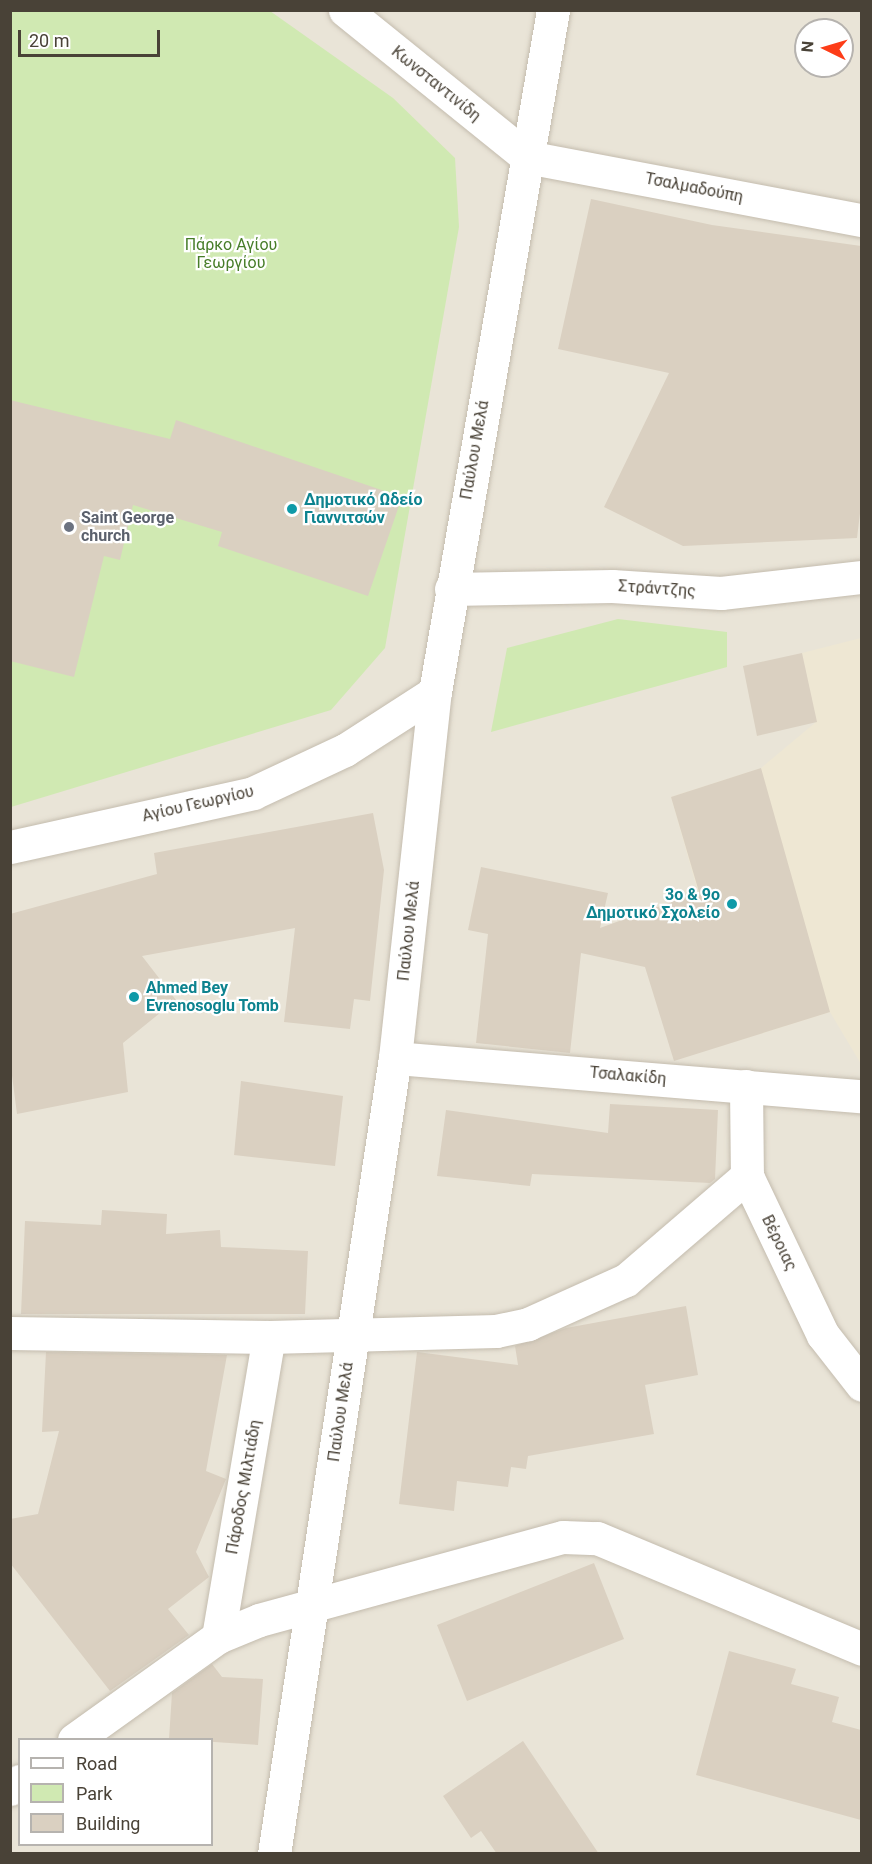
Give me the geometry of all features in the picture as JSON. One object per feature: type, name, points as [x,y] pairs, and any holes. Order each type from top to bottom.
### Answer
[{"type":"street","name":"Κωνσταντινίδη","points":[[345,10],[527,157]]},
{"type":"street","name":"Παύλου Μελά","points":[[274,1854],[314,1604],[352,1333],[395,1058],[435,692],[553,10]]},
{"type":"street","name":"Τσαλμαδούπη","points":[[527,157],[861,220]]},
{"type":"street","name":"Στράντζης","points":[[451,589],[612,586],[721,593],[861,577]]},
{"type":"street","name":"Αγίου Γεωργίου","points":[[10,847],[253,793],[345,750],[435,692]]},
{"type":"street","name":"Τσαλακίδη","points":[[395,1058],[861,1096]]},
{"type":"street","name":"Βέροιας","points":[[746,1086],[747,1176],[823,1335],[861,1385]]},
{"type":"street","points":[[10,1333],[269,1337],[352,1333],[496,1331],[528,1324],[626,1280],[747,1176]]},
{"type":"street","name":"Πάροδος Μιλτιάδη","points":[[219,1637],[269,1337]]},
{"type":"street","points":[[77,1738],[219,1637],[314,1604],[563,1537],[597,1538],[861,1649]]},
{"type":"shaded area","points":[[11,11],[861,11],[861,1853],[11,1853]]},
{"type":"shaded area","points":[[861,638],[861,1064],[830,1012],[737,1041],[672,1053],[630,917],[698,892],[671,797],[761,768],[816,722],[802,653]]},
{"type":"green space","name":"Πάρκο Αγίου Γεωργίου","points":[[11,11],[270,11],[393,98],[455,158],[459,227],[385,648],[331,710],[11,807]]},
{"type":"green space","points":[[618,619],[727,632],[727,667],[491,732],[507,648]]},
{"type":"building","points":[[591,199],[712,225],[861,246],[861,505],[857,538],[683,546],[604,507],[669,373],[558,349]]},
{"type":"building","points":[[10,400],[170,439],[176,420],[402,497],[368,596],[218,546],[222,532],[133,505],[120,560],[104,556],[74,677],[10,661]]},
{"type":"building","points":[[802,653],[817,722],[757,736],[743,666]]},
{"type":"building","name":"3ο & 9ο Δημοτικό Σχολείο","points":[[761,768],[830,1012],[674,1061],[645,967],[581,953],[570,1053],[476,1043],[488,934],[468,930],[481,867],[608,893],[600,928],[699,892],[671,797]]},
{"type":"building","points":[[373,813],[384,870],[370,1001],[354,999],[350,1029],[284,1022],[295,928],[142,956],[176,1000],[123,1043],[128,1092],[17,1114],[10,1060],[10,914],[157,874],[154,853]]},
{"type":"building","points":[[241,1081],[343,1096],[335,1166],[234,1155]]},
{"type":"building","points":[[610,1104],[718,1110],[715,1179],[710,1183],[532,1174],[530,1186],[437,1176],[446,1110],[608,1133]]},
{"type":"building","points":[[102,1210],[167,1214],[166,1234],[220,1230],[221,1247],[308,1251],[305,1314],[21,1314],[25,1221],[101,1225]]},
{"type":"building","points":[[686,1306],[698,1375],[645,1385],[654,1434],[528,1456],[526,1469],[511,1467],[508,1487],[457,1481],[454,1511],[399,1504],[417,1352],[518,1365],[515,1346],[566,1328]]},
{"type":"building","points":[[46,1352],[227,1355],[206,1471],[226,1479],[196,1552],[209,1577],[168,1609],[189,1635],[110,1691],[10,1563],[10,1519],[38,1514],[59,1431],[42,1432]]},
{"type":"building","points":[[594,1563],[624,1639],[467,1701],[437,1625]]},
{"type":"building","points":[[729,1651],[796,1669],[791,1684],[839,1697],[832,1722],[861,1730],[861,1820],[696,1775]]},
{"type":"building","points":[[212,1664],[222,1677],[263,1679],[258,1745],[213,1742],[213,1738],[169,1738],[172,1693]]},
{"type":"building","points":[[523,1741],[599,1854],[497,1854],[481,1831],[471,1838],[443,1796]]},
{"type":"place","name":"Δημοτικό Ωδείο Γιαννιτσών","points":[[292,509]]},
{"type":"place","name":"Saint George church","points":[[69,527]]},
{"type":"place","name":"3ο & 9ο Δημοτικό Σχολείο","points":[[732,904]]},
{"type":"place","name":"Ahmed Bey Evrenosoglu Tomb","points":[[134,997]]}]
